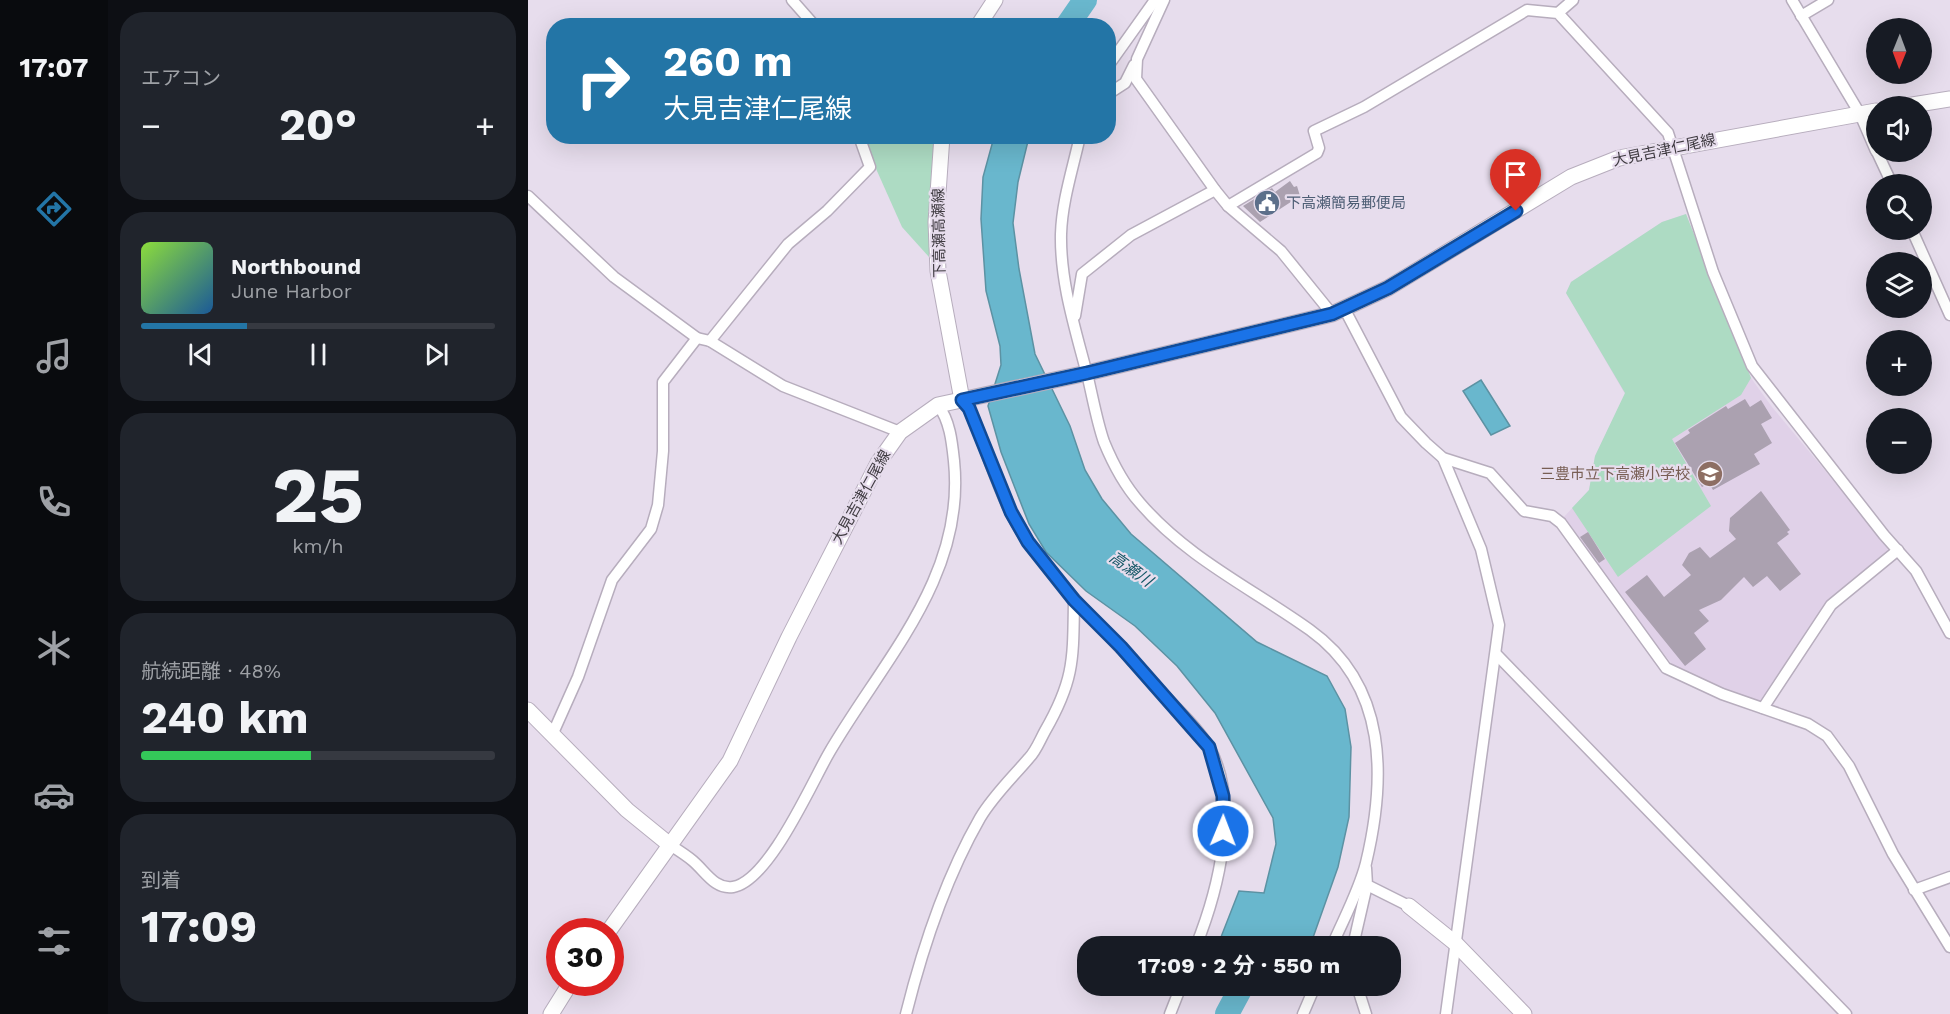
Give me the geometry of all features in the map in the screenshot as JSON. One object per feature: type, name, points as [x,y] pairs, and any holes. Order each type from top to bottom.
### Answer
[{"type":"main road","points":[[983,18],[995,0]]},
{"type":"main road","points":[[1932,102],[1950,99]]},
{"type":"main road","name":"大見吉津仁尾線","points":[[618,918],[730,761],[878,462],[900,432],[938,405],[1087,373],[1338,311],[1388,288],[1571,177],[1618,158],[1866,113]]},
{"type":"main road","name":"下高瀬高瀬線","points":[[941,144],[936,222],[938,271],[962,400]]},
{"type":"main road","points":[[528,710],[627,810],[670,845]]},
{"type":"main road","points":[[1409,906],[1455,943],[1524,1014]]},
{"type":"main road","points":[[551,1014],[562,996]]},
{"type":"street","points":[[792,0],[808,18]]},
{"type":"street","points":[[1116,55],[1155,0]]},
{"type":"street","points":[[1116,89],[1125,83],[1164,0]]},
{"type":"street","points":[[1519,0],[1527,10]]},
{"type":"street","points":[[1558,13],[1574,0]]},
{"type":"street","points":[[1792,0],[1866,127]]},
{"type":"street","points":[[1801,16],[1828,0]]},
{"type":"street","points":[[1228,206],[1317,153],[1319,148],[1314,131],[1364,106],[1527,10],[1558,13],[1668,133],[1713,272],[1752,366],[1916,571],[1950,633]]},
{"type":"street","points":[[1137,59],[1136,79],[1215,190],[1228,206],[1281,251],[1338,311],[1401,417],[1443,458],[1481,549],[1499,625],[1497,655],[1446,1014]]},
{"type":"street","points":[[710,340],[788,244],[828,212],[870,167],[862,144]]},
{"type":"street","points":[[1078,144],[1066,197],[1061,233],[1062,270],[1104,441],[1119,474],[1139,502],[1168,532],[1211,565],[1311,631],[1337,652],[1352,674],[1371,715],[1376,734],[1378,759],[1377,801],[1365,864],[1336,936]]},
{"type":"street","points":[[1074,322],[1082,273],[1131,235],[1215,190]]},
{"type":"street","points":[[528,196],[614,277],[697,338],[710,340],[783,386],[900,432]]},
{"type":"street","points":[[1916,240],[1950,315]]},
{"type":"street","points":[[553,733],[578,677],[612,580],[651,529],[658,505],[663,451],[663,382],[697,338]]},
{"type":"street","points":[[962,400],[969,408],[1011,512],[1028,542],[1074,600],[1209,747],[1220,778],[1223,796],[1222,849],[1214,894],[1199,936]]},
{"type":"street","points":[[670,845],[693,861],[717,885],[735,887],[748,879],[786,835],[842,731],[882,675],[921,609],[938,571],[953,518],[955,475],[945,415],[938,405]]},
{"type":"street","points":[[1443,458],[1490,472],[1524,511],[1552,516],[1561,523],[1666,668],[1722,694],[1808,724],[1827,736],[1849,766],[1914,890],[1950,947]]},
{"type":"street","points":[[1763,708],[1831,605],[1898,550]]},
{"type":"street","points":[[906,1014],[918,963],[958,859],[982,816],[1013,774],[1031,757],[1064,697],[1073,663],[1074,600]]},
{"type":"street","points":[[1497,655],[1846,1014]]},
{"type":"street","points":[[1355,936],[1367,885],[1365,864]]},
{"type":"street","points":[[1914,890],[1950,877]]},
{"type":"street","points":[[1367,885],[1409,906]]},
{"type":"street","points":[[1170,1014],[1177,996]]},
{"type":"street","points":[[1303,1014],[1311,996]]},
{"type":"street","points":[[1360,996],[1366,1014]]},
{"type":"shaded area","name":"三豊市立下高瀬小学校","points":[[1686,214],[1751,378],[1772,407],[1888,546],[1887,553],[1826,603],[1759,702],[1677,670],[1602,578],[1563,518],[1589,490],[1595,456],[1625,394],[1566,293],[1571,282],[1662,222]]},
{"type":"green space","points":[[869,144],[937,144],[929,257],[902,227],[873,162]]},
{"type":"green space","points":[[1686,214],[1751,378],[1741,395],[1672,439],[1711,506],[1618,577],[1572,508],[1589,490],[1595,456],[1625,393],[1566,293],[1571,282],[1662,222]]},
{"type":"water","points":[[992,144],[1027,144],[1018,182],[1013,223],[1019,269],[1035,354],[1070,426],[1085,470],[1102,499],[1131,534],[1257,642],[1327,676],[1345,709],[1351,747],[1349,817],[1338,867],[1314,936],[1221,936],[1239,891],[1264,893],[1276,844],[1273,818],[1215,713],[1177,666],[1135,626],[1086,591],[1046,552],[1029,524],[1001,452],[988,406],[1001,365],[1000,346],[986,291],[981,219],[983,177]]},
{"type":"water","points":[[1481,380],[1510,426],[1491,435],[1463,391]]},
{"type":"building","name":"下高瀬簡易郵便局","points":[[1290,181],[1294,187],[1297,186],[1300,196],[1260,222],[1243,206],[1272,188],[1275,192]]},
{"type":"building","points":[[1745,399],[1750,407],[1761,400],[1772,418],[1761,424],[1772,443],[1754,454],[1760,464],[1713,490],[1709,483],[1702,487],[1675,443],[1690,433],[1688,430],[1726,406],[1728,409]]},
{"type":"building","points":[[1761,491],[1790,530],[1787,532],[1789,534],[1777,543],[1801,574],[1780,591],[1767,576],[1753,587],[1744,577],[1721,600],[1699,610],[1709,621],[1694,633],[1706,649],[1685,666],[1625,592],[1647,575],[1664,597],[1691,575],[1682,565],[1689,553],[1700,547],[1710,558],[1736,539],[1729,531],[1730,518]]},
{"type":"building","points":[[1588,532],[1605,559],[1599,563],[1580,537]]},
{"type":"waterway","name":"高瀬川","points":[[1073,18],[1085,0]]},
{"type":"waterway","name":"高瀬川","points":[[1227,1014],[1237,996]]},
{"type":"place","name":"下高瀬簡易郵便局","points":[[1267,203]]},
{"type":"place","name":"三豊市立下高瀬小学校","points":[[1710,474]]},
{"type":"route","points":[[1223,831],[1223,796],[1220,778],[1209,747],[1121,647],[1074,600],[1028,542],[1011,512],[969,408],[962,400],[1087,373],[1332,314],[1388,288],[1516,211]]}]
